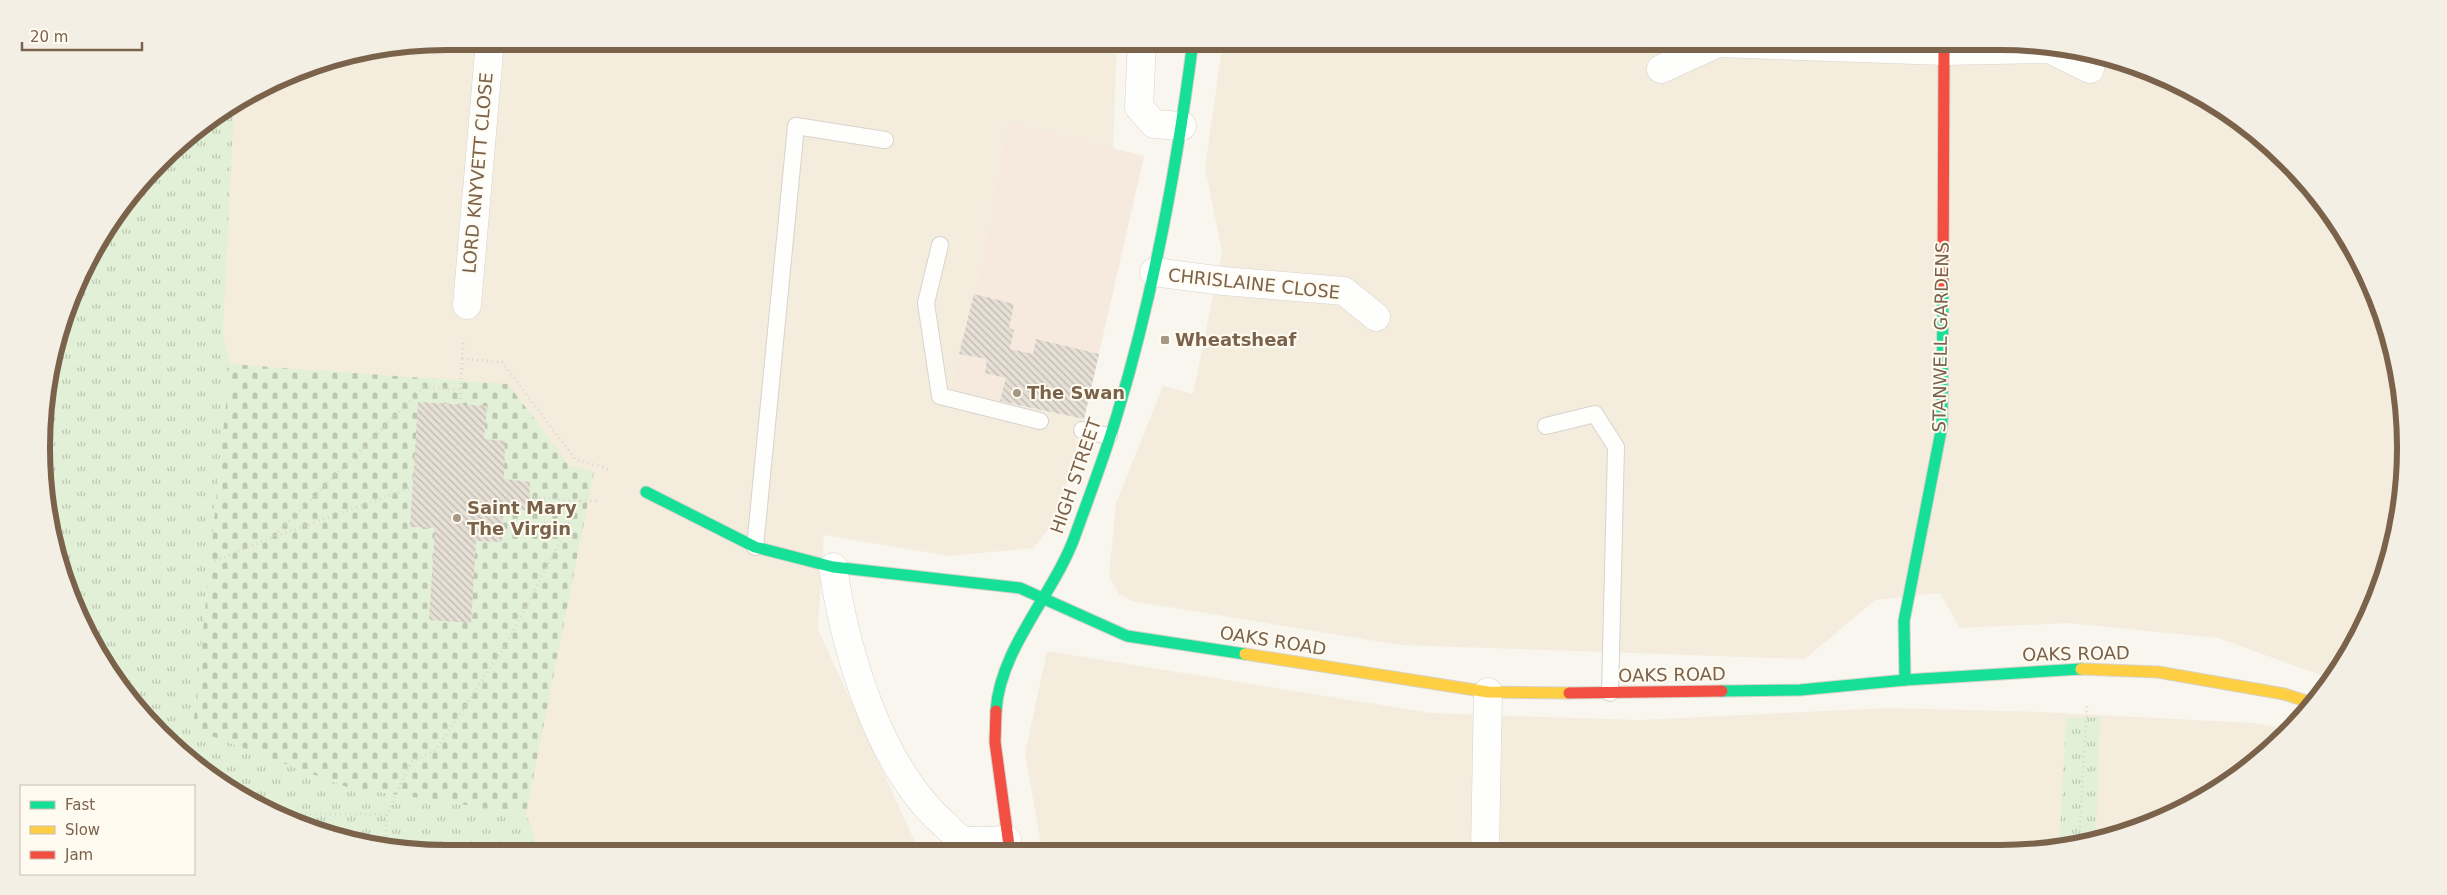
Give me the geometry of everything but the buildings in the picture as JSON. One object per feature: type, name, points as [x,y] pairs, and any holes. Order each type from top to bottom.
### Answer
[{"type":"street","name":"LORD KNYVETT CLOSE","points":[[467,305],[489,50]]},
{"type":"street","points":[[1142,50],[1140,107],[1154,124],[1182,126]]},
{"type":"street","name":"HIGH STREET","points":[[1008,845],[995,742],[997,700],[1008,663],[1074,539],[1109,436],[1154,272],[1182,126],[1192,50]]},
{"type":"street","points":[[1661,69],[1703,50]]},
{"type":"street","points":[[1916,50],[1996,50]]},
{"type":"street","name":"STANWELL GARDENS","points":[[1905,680],[1904,621],[1942,426],[1944,51]]},
{"type":"street","points":[[2061,55],[2090,69]]},
{"type":"street","name":"CHRISLAINE CLOSE","points":[[1154,272],[1344,291],[1376,318]]},
{"type":"street","name":"OAKS ROAD","points":[[646,492],[755,547],[833,567],[1020,588],[1127,636],[1488,692],[1610,693],[1800,690],[1905,680],[2090,670],[2158,672],[2284,694],[2305,701]]},
{"type":"street","points":[[833,567],[838,600],[870,709],[901,773],[931,813],[961,839],[1001,845]]},
{"type":"street","points":[[1485,845],[1488,692]]},
{"type":"lane","points":[[755,547],[796,126],[885,140]]},
{"type":"lane","points":[[940,245],[926,303],[940,396],[1040,421]]},
{"type":"lane","points":[[1546,426],[1595,414],[1616,447],[1610,693]]},
{"type":"lane","points":[[1082,430],[1109,436]]},
{"type":"path","points":[[460,404],[462,359],[502,362],[575,459],[609,469]]},
{"type":"path","points":[[273,537],[424,387],[460,390]]},
{"type":"path","points":[[215,561],[273,537],[413,487]]},
{"type":"path","points":[[529,497],[581,502],[600,501]]},
{"type":"path","points":[[385,840],[386,814],[411,762],[436,750],[507,643],[581,502]]},
{"type":"path","points":[[2079,836],[2090,670]]},
{"type":"path","points":[[293,814],[386,814]]},
{"type":"shaded area","points":[[448,50],[1117,50],[1113,148],[1007,121],[978,280],[950,390],[1084,419],[1057,518],[1033,548],[950,556],[824,535],[818,629],[916,845],[422,844],[370,837],[320,824],[295,815],[249,792],[227,778],[166,729],[117,668],[103,646],[80,600],[71,575],[58,525],[53,499],[50,448],[53,396],[58,370],[71,320],[80,295],[103,249],[132,206],[166,166],[185,149],[227,117],[272,91],[320,71],[370,58],[396,53]]},
{"type":"shaded area","points":[[1222,50],[2000,50],[2051,53],[2127,71],[2152,80],[2198,103],[2241,132],[2262,149],[2281,166],[2315,206],[2344,249],[2356,272],[2367,295],[2383,345],[2394,396],[2396,422],[2397,448],[2394,499],[2376,575],[2356,623],[2344,646],[2324,676],[2218,638],[2068,623],[1960,628],[1940,593],[1875,600],[1805,659],[1400,645],[1132,601],[1119,594],[1109,577],[1116,503],[1163,386],[1193,394],[1222,252],[1205,168]]},
{"type":"shaded area","points":[[1007,121],[1144,156],[1084,419],[950,390],[978,280]]},
{"type":"shaded area","points":[[1047,651],[1431,713],[1639,720],[1889,708],[2041,712],[2253,723],[2282,728],[2241,763],[2220,778],[2198,792],[2152,815],[2127,824],[2077,837],[2051,842],[2000,845],[1042,845],[1025,754]]},
{"type":"green space","points":[[234,113],[223,332],[230,364],[193,729],[347,787],[526,814],[538,845],[422,844],[396,842],[345,831],[295,815],[272,804],[227,778],[166,729],[117,668],[103,646],[80,600],[71,575],[58,525],[53,499],[50,448],[53,396],[71,320],[80,295],[103,249],[132,206],[166,166],[206,132]]},
{"type":"green space","points":[[230,364],[508,384],[569,465],[594,472],[526,814],[347,787],[193,729]]},
{"type":"green space","points":[[2100,717],[2096,832],[2059,840],[2066,718]]},
{"type":"traffic: fast","points":[[996,711],[1000,687],[1007,664],[1067,555],[1108,445],[1117,415],[1142,323],[1163,230],[1180,135],[1192,50]]},
{"type":"traffic: fast","points":[[1905,680],[1904,621],[1942,426],[1943,287]]},
{"type":"traffic: fast","points":[[646,492],[755,547],[833,567],[1020,588],[1127,636],[1245,654]]},
{"type":"traffic: fast","points":[[1722,691],[1800,690],[1905,680],[2081,669]]},
{"type":"traffic: slow","points":[[1245,654],[1488,692],[1569,693]]},
{"type":"traffic: slow","points":[[2081,669],[2158,672],[2284,694],[2305,701]]},
{"type":"traffic: jam","points":[[1943,287],[1944,51]]},
{"type":"traffic: jam","points":[[1569,693],[1722,691]]},
{"type":"traffic: jam","points":[[996,711],[995,742],[1009,845]]},
{"type":"place","name":"Wheatsheaf","points":[[1165,340]]},
{"type":"place","name":"The Swan","points":[[1017,393]]},
{"type":"place","name":"Saint Mary The Virgin","points":[[457,518]]}]
